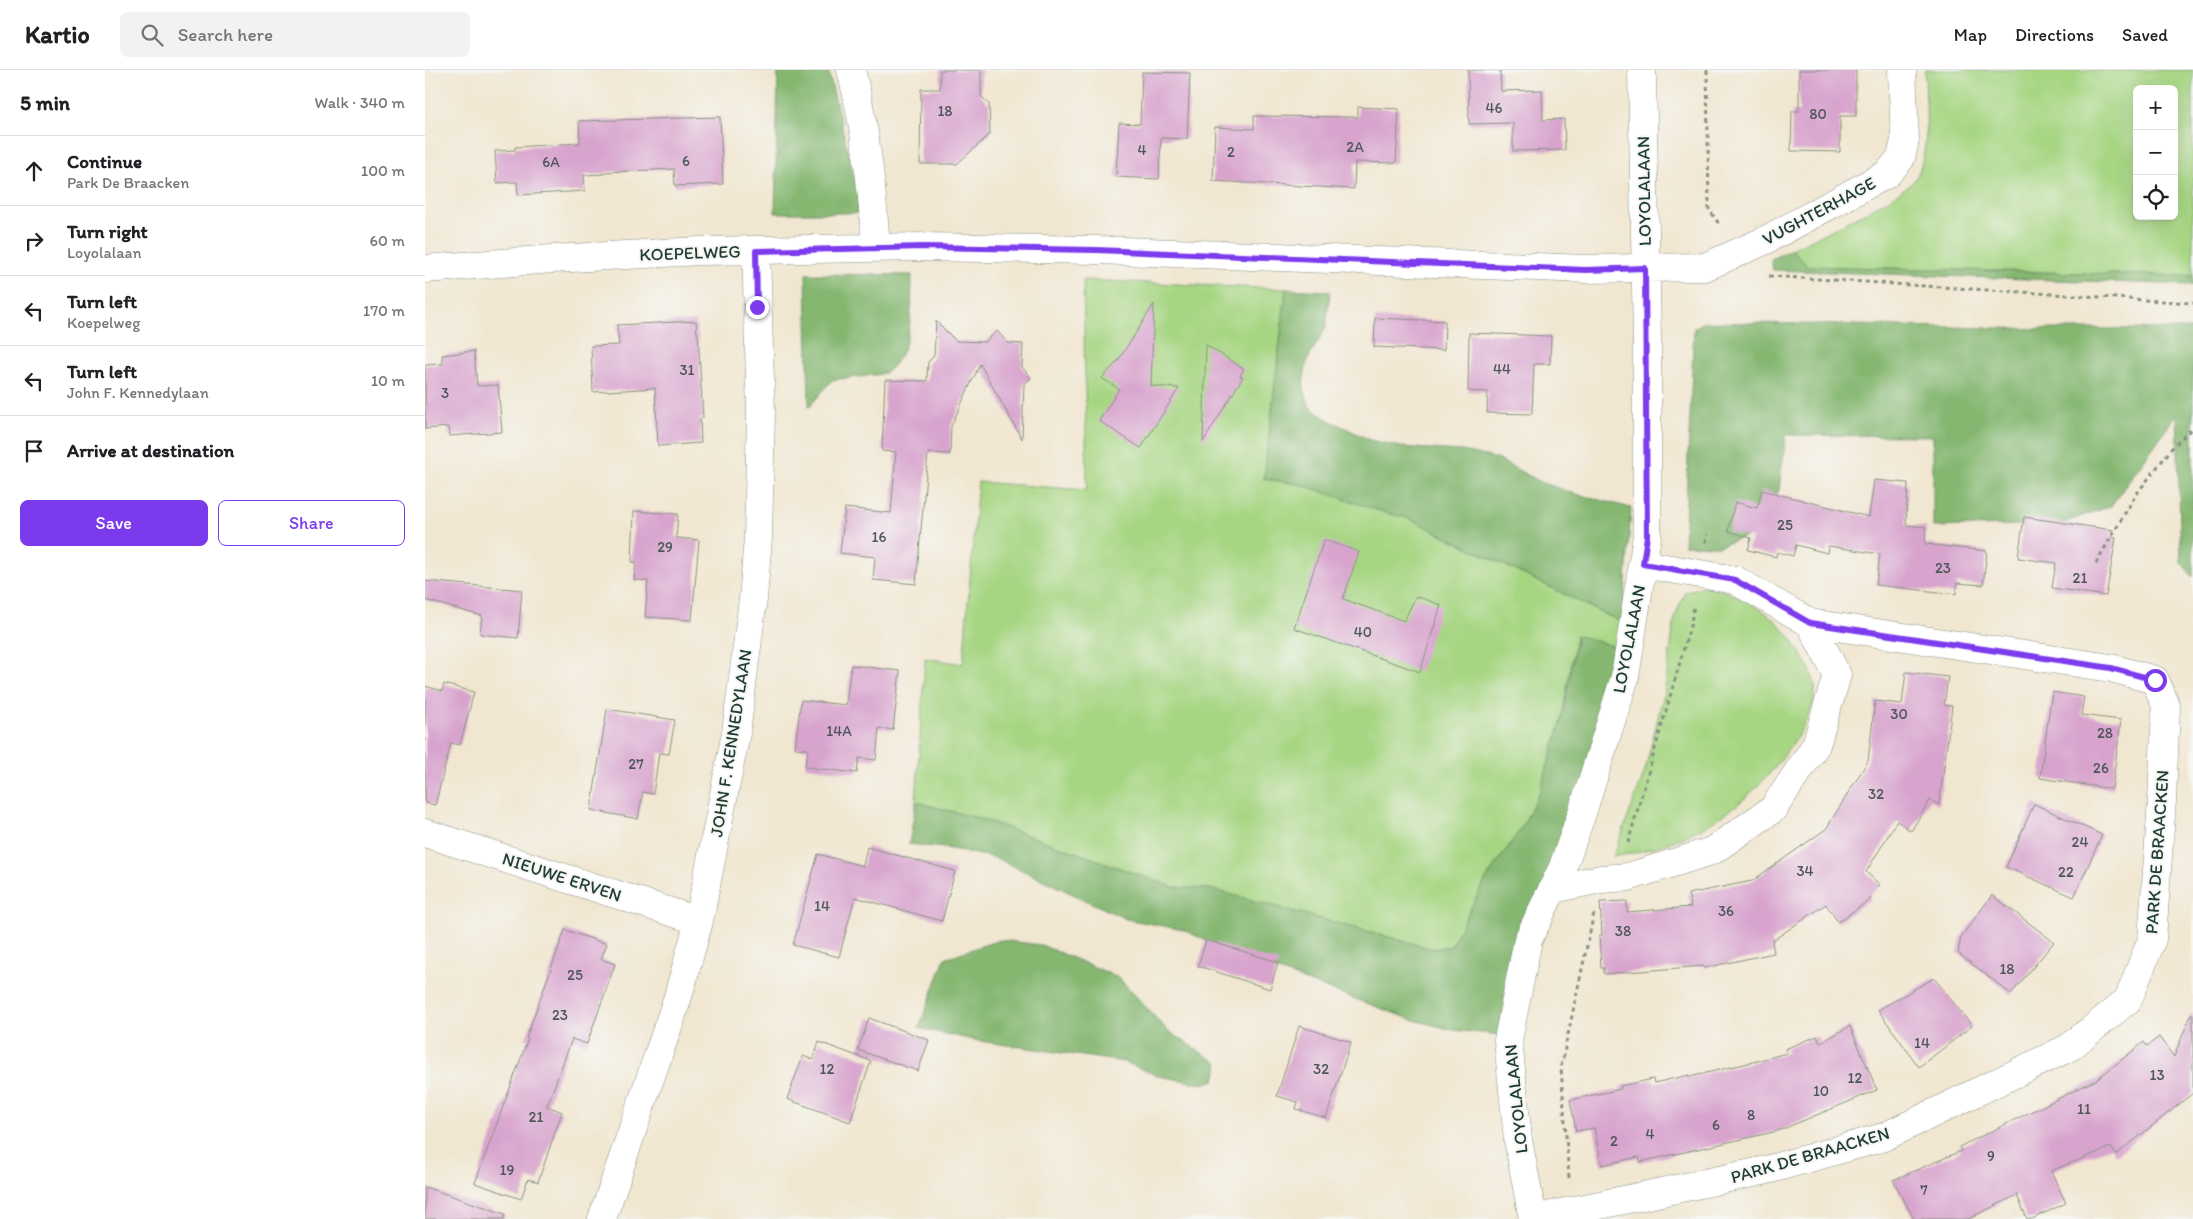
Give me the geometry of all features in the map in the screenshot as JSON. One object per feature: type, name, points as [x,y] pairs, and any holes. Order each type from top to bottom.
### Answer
[{"type":"street","points":[[851,70],[858,98],[873,193],[876,248]]},
{"type":"street","name":"LOYOLALAAN","points":[[1533,1219],[1518,1140],[1508,1040],[1528,940],[1563,867],[1625,677],[1647,536],[1642,70]]},
{"type":"street","name":"VUGHTERHAGE","points":[[1645,268],[1705,267],[1764,241],[1887,174],[1901,158],[1905,140],[1902,70]]},
{"type":"street","name":"KOEPELWEG","points":[[425,269],[552,259],[924,247],[1096,250],[1586,270],[1645,268]]},
{"type":"street","name":"JOHN F. KENNEDYLAAN","points":[[602,1219],[677,1000],[699,921],[736,733],[753,599],[758,538],[761,413],[756,251]]},
{"type":"street","name":"PARK DE BRAACKEN","points":[[1533,1219],[1767,1170],[1884,1137],[2070,1047],[2128,1000],[2152,939],[2162,801],[2166,706],[2155,680],[2111,668],[1810,623],[1735,580],[1643,564]]},
{"type":"street","points":[[1552,889],[1601,879],[1628,877],[1712,851],[1773,810],[1816,745],[1837,674],[1810,623]]},
{"type":"street","name":"NIEUWE ERVEN","points":[[425,833],[699,921]]},
{"type":"path","points":[[1707,70],[1709,209],[1738,252],[1763,275],[2193,303]]},
{"type":"path","points":[[2096,563],[2135,496],[2172,448],[2193,427]]},
{"type":"green space","points":[[778,70],[828,70],[859,197],[857,213],[775,213]]},
{"type":"green space","points":[[1925,70],[2193,70],[2193,276],[1807,266],[1792,249],[1880,204],[1897,194],[1917,176],[1926,138]]},
{"type":"green space","points":[[1792,249],[1807,266],[2193,276],[2193,285],[1773,270],[1771,259]]},
{"type":"green space","points":[[806,274],[912,275],[909,327],[902,353],[895,364],[886,372],[832,380],[809,407]]},
{"type":"green space","points":[[1083,280],[1286,289],[1264,479],[1299,484],[1386,513],[1408,518],[1623,623],[1619,648],[1576,635],[1561,723],[1540,791],[1522,827],[1486,879],[1452,946],[1433,949],[1210,889],[1173,887],[985,820],[916,802],[925,658],[963,664],[978,482],[1087,490]]},
{"type":"green space","points":[[1286,289],[1330,291],[1326,327],[1307,361],[1303,383],[1309,406],[1325,418],[1370,440],[1400,447],[1462,451],[1495,458],[1541,482],[1569,492],[1631,508],[1623,623],[1408,518],[1386,513],[1299,484],[1264,479]]},
{"type":"green space","points":[[1704,322],[2045,329],[2193,329],[2193,577],[2181,562],[2177,414],[2111,506],[2059,524],[1933,527],[1933,436],[1786,435],[1779,490],[1755,533],[1719,546],[1684,545],[1694,328]]},
{"type":"green space","points":[[1708,585],[1746,601],[1769,615],[1779,624],[1788,634],[1810,671],[1815,687],[1814,701],[1797,738],[1776,766],[1737,805],[1693,833],[1642,851],[1613,857],[1644,774],[1665,689],[1675,617],[1685,592]]},
{"type":"green space","points":[[1577,635],[1619,648],[1571,835],[1507,972],[1500,1035],[1453,1030],[1410,1019],[1235,955],[1184,930],[1126,919],[996,858],[952,849],[909,844],[916,802],[985,820],[1173,887],[1210,889],[1433,949],[1451,946],[1486,879],[1522,827],[1540,791],[1561,723]]},
{"type":"green space","points":[[1000,940],[1041,945],[1118,977],[1167,1030],[1219,1064],[1215,1080],[1202,1084],[1159,1076],[1124,1062],[973,1040],[919,1028],[945,958]]},
{"type":"building","points":[[940,70],[981,70],[981,96],[989,104],[990,134],[957,164],[920,164],[921,89],[940,89]]},
{"type":"building","points":[[1468,70],[1500,70],[1501,91],[1542,90],[1543,120],[1564,119],[1565,150],[1513,151],[1513,123],[1469,124]]},
{"type":"building","points":[[1799,70],[1856,70],[1856,116],[1840,116],[1840,152],[1791,151],[1792,111],[1799,111]]},
{"type":"building","points":[[1142,72],[1190,73],[1187,139],[1161,138],[1159,179],[1116,177],[1119,123],[1140,124]]},
{"type":"building","points":[[1358,107],[1399,109],[1396,163],[1355,162],[1354,189],[1213,181],[1215,127],[1254,129],[1254,116],[1358,117]]},
{"type":"building","points":[[720,117],[723,184],[675,186],[674,169],[605,172],[605,174],[584,175],[585,191],[518,195],[517,182],[497,183],[495,151],[515,150],[515,147],[580,143],[579,121]]},
{"type":"building","points":[[1154,304],[1151,386],[1179,388],[1141,448],[1099,421],[1119,389],[1102,378],[1118,361]]},
{"type":"building","points":[[1375,318],[1445,321],[1444,350],[1374,347]]},
{"type":"building","points":[[696,321],[703,418],[700,418],[701,443],[658,446],[655,388],[593,392],[591,346],[619,345],[617,325]]},
{"type":"building","points":[[936,321],[956,341],[985,342],[997,331],[1008,343],[1023,344],[1022,367],[1031,378],[1024,384],[1022,439],[980,364],[951,426],[950,454],[928,453],[916,584],[873,580],[875,557],[840,553],[845,508],[891,513],[896,452],[882,451],[885,380],[927,381],[928,362],[934,356]]},
{"type":"building","points":[[1469,333],[1551,336],[1550,364],[1534,364],[1532,414],[1487,413],[1488,392],[1468,391]]},
{"type":"building","points":[[1206,345],[1244,369],[1240,376],[1243,377],[1203,442]]},
{"type":"building","points":[[474,351],[477,386],[498,385],[502,432],[449,436],[448,427],[425,429],[425,365],[443,364],[442,355]]},
{"type":"building","points":[[1874,480],[1908,483],[1906,525],[1926,527],[1925,544],[1987,551],[1983,585],[1957,583],[1956,594],[1876,585],[1880,554],[1828,546],[1827,553],[1796,545],[1793,556],[1777,552],[1776,557],[1748,550],[1751,538],[1728,531],[1735,502],[1757,508],[1762,490],[1869,517]]},
{"type":"building","points":[[634,511],[678,514],[676,538],[699,540],[692,620],[645,617],[648,581],[634,580],[636,562],[632,562]]},
{"type":"building","points":[[2024,517],[2113,530],[2111,537],[2116,538],[2106,596],[2052,588],[2056,563],[2018,558]]},
{"type":"building","points":[[1324,540],[1359,552],[1343,599],[1404,621],[1416,596],[1441,605],[1420,672],[1294,628]]},
{"type":"building","points":[[425,581],[522,590],[518,638],[480,634],[482,616],[425,600]]},
{"type":"building","points":[[851,665],[900,671],[893,730],[879,728],[876,760],[859,758],[857,773],[805,767],[808,749],[795,748],[801,700],[846,705]]},
{"type":"building","points":[[1906,672],[1948,677],[1944,705],[1952,706],[1939,805],[1930,800],[1911,831],[1897,821],[1866,872],[1880,885],[1869,896],[1871,899],[1838,922],[1826,904],[1772,941],[1774,953],[1704,968],[1703,966],[1604,974],[1604,968],[1601,968],[1599,935],[1602,935],[1600,902],[1627,901],[1627,912],[1691,907],[1688,894],[1752,881],[1826,829],[1868,761],[1875,701],[1902,704]]},
{"type":"building","points":[[444,684],[474,692],[460,745],[451,743],[435,805],[425,803],[425,686],[442,691]]},
{"type":"building","points":[[2052,692],[2084,697],[2081,715],[2121,720],[2112,789],[2040,778]]},
{"type":"building","points":[[607,709],[675,720],[669,754],[659,753],[653,794],[643,792],[638,819],[591,810]]},
{"type":"building","points":[[2034,804],[2102,835],[2074,897],[2006,867]]},
{"type":"building","points":[[867,847],[955,871],[942,921],[855,897],[839,957],[793,945],[818,854],[863,866]]},
{"type":"building","points":[[1992,895],[2054,942],[2011,994],[1958,953],[1961,937]]},
{"type":"building","points":[[565,930],[607,944],[601,959],[615,964],[587,1044],[572,1039],[547,1106],[562,1112],[538,1182],[528,1179],[521,1199],[475,1183],[528,1039],[526,1038]]},
{"type":"building","points":[[1206,940],[1278,962],[1270,989],[1198,966]]},
{"type":"building","points":[[1934,978],[1972,1026],[1919,1067],[1878,1010]]},
{"type":"building","points":[[2191,1014],[2193,1014],[2193,1093],[2116,1155],[2111,1147],[2051,1171],[2066,1203],[2032,1219],[2027,1219],[2017,1195],[1968,1219],[1914,1219],[1893,1180],[1961,1151],[1959,1147],[2096,1080],[2144,1042],[2147,1046],[2159,1037],[2174,1057]]},
{"type":"building","points":[[869,1018],[929,1040],[918,1071],[858,1050]]},
{"type":"building","points":[[1299,1026],[1351,1042],[1326,1118],[1296,1109],[1298,1102],[1277,1096]]},
{"type":"building","points":[[1850,1026],[1877,1090],[1778,1131],[1640,1162],[1639,1157],[1602,1165],[1594,1128],[1576,1131],[1570,1100],[1621,1089],[1620,1086],[1653,1079],[1654,1083],[1753,1062],[1787,1053],[1785,1049],[1817,1036],[1820,1043]]},
{"type":"building","points":[[819,1042],[871,1061],[850,1122],[787,1099],[803,1056],[813,1060]]},
{"type":"building","points":[[425,1187],[505,1214],[504,1219],[425,1219]]},
{"type":"route","points":[[757,307],[756,251],[924,247],[1096,250],[1586,270],[1645,268],[1647,536],[1643,564],[1735,580],[1810,623],[2111,668],[2155,680]]}]
